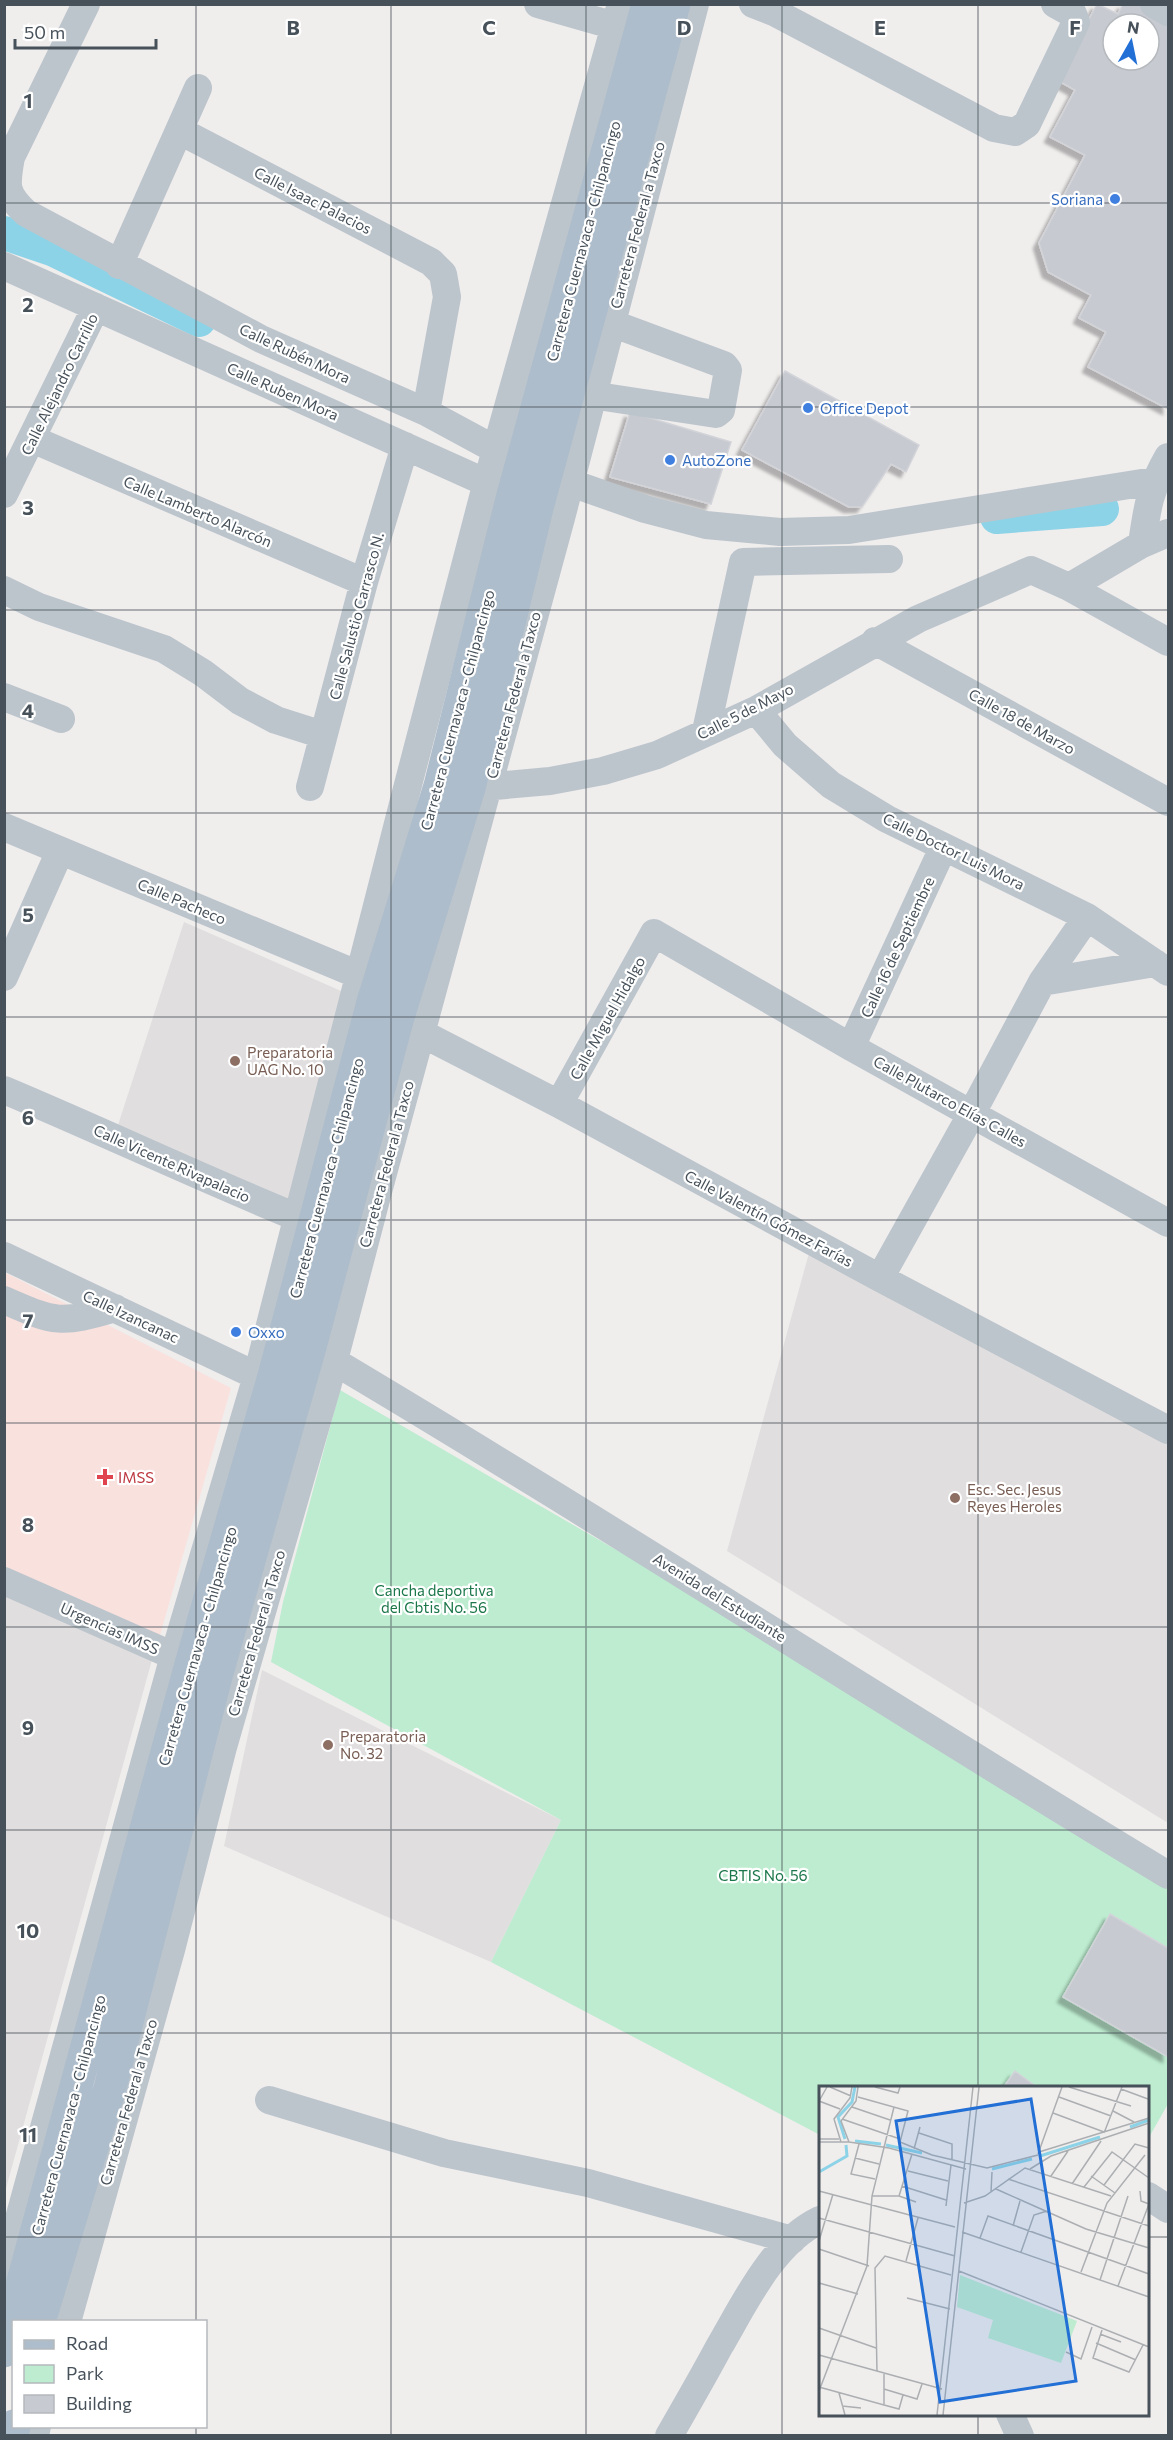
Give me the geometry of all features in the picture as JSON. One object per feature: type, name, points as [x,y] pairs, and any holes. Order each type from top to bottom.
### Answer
[{"type":"main road","name":"Carretera Cuernavaca - Chilpancingo","points":[[18,2320],[110,2088],[134,2037],[194,1664],[281,1499],[300,1340],[317,1227],[332,1171],[466,787],[524,501],[637,21],[674,4]]},
{"type":"main road","name":"Carretera Cuernavaca - Chilpancingo","points":[[17,2320],[92,2030],[194,1664],[245,1447],[300,1340]]},
{"type":"street","points":[[8,155],[86,4]]},
{"type":"street","points":[[538,4],[637,21]]},
{"type":"street","name":"Carretera Federal a Taxco","points":[[533,468],[591,395],[694,4]]},
{"type":"street","points":[[1154,4],[1168,12]]},
{"type":"street","points":[[770,8],[993,128],[1015,132],[1027,124],[1076,22],[1072,8]]},
{"type":"street","name":"Carretera Federal a Taxco","points":[[245,1447],[258,1376],[300,1340],[533,468],[637,21]]},
{"type":"street","points":[[119,265],[198,88]]},
{"type":"street","name":"Calle Isaac Palacios","points":[[180,131],[431,262],[443,274],[447,297],[426,412]]},
{"type":"street","name":"Calle Rubén Mora","points":[[8,155],[6,184],[12,201],[26,213],[119,265],[261,339],[426,412],[533,468],[645,509],[706,525],[780,532],[849,530],[1161,469]]},
{"type":"street","name":"Calle Ruben Mora","points":[[4,266],[524,501]]},
{"type":"street","name":"Calle Alejandro Carrillo","points":[[4,494],[96,307]]},
{"type":"street","points":[[591,395],[716,414],[722,410],[728,370],[724,365],[611,323]]},
{"type":"street","name":"Calle Lamberto Alarcón","points":[[32,439],[364,582]]},
{"type":"street","name":"Calle Salustio Carrasco N.","points":[[310,788],[364,582],[405,446]]},
{"type":"street","points":[[1142,544],[1147,506],[1161,469]]},
{"type":"street","points":[[1069,587],[1142,544],[1168,533]]},
{"type":"street","points":[[706,731],[743,562],[889,559]]},
{"type":"street","name":"Calle 5 de Mayo","points":[[466,787],[550,782],[603,771],[657,755],[756,710],[875,641],[918,619],[1031,570],[1069,587]]},
{"type":"street","points":[[1069,587],[1168,642]]},
{"type":"street","points":[[4,590],[39,607],[164,649],[249,706],[276,720],[323,735]]},
{"type":"street","name":"Calle 18 de Marzo","points":[[875,641],[1168,802]]},
{"type":"street","points":[[4,697],[61,718]]},
{"type":"street","name":"Calle Doctor Luis Mora","points":[[756,710],[785,746],[831,785],[887,819],[943,848],[1087,917],[1162,967]]},
{"type":"street","name":"Carretera Federal a Taxco","points":[[388,1007],[466,787]]},
{"type":"street","name":"Calle Pacheco","points":[[4,827],[60,851],[388,1007]]},
{"type":"street","name":"Calle 16 de Septiembre","points":[[851,1047],[943,848]]},
{"type":"street","points":[[4,977],[60,851]]},
{"type":"street","points":[[880,1278],[1042,982],[1087,917]]},
{"type":"street","name":"Calle Plutarco Elías Calles","points":[[654,933],[851,1047],[1168,1223]]},
{"type":"street","name":"Calle Miguel Hidalgo","points":[[559,1104],[654,933]]},
{"type":"street","points":[[1042,982],[1162,967]]},
{"type":"street","name":"Calle Valentín Gómez Farías","points":[[388,1007],[559,1104],[880,1278],[1168,1430]]},
{"type":"street","name":"Calle Vicente Rivapalacio","points":[[4,1090],[317,1227]]},
{"type":"street","name":"Calle Izancanac","points":[[4,1256],[258,1376]]},
{"type":"street","points":[[4,1300],[56,1320],[81,1318],[115,1308]]},
{"type":"street","name":"Avenida del Estudiante","points":[[300,1340],[1168,1875]]},
{"type":"street","name":"Carretera Federal a Taxco","points":[[67,2320],[134,2037],[223,1747],[281,1499]]},
{"type":"street","name":"Urgencias IMSS","points":[[4,1581],[194,1664]]},
{"type":"street","points":[[4,2273],[194,1664]]},
{"type":"street","points":[[92,2030],[134,2037]]},
{"type":"street","points":[[269,2100],[444,2153],[588,2183],[792,2240]]},
{"type":"street","points":[[1149,2197],[1168,2209]]},
{"type":"street","points":[[669,2436],[767,2268],[792,2240],[819,2221]]},
{"type":"street","points":[[1010,2416],[1020,2436]]},
{"type":"shaded area","name":"Preparatoria UAG No. 10","points":[[184,922],[348,994],[293,1202],[117,1128]]},
{"type":"shaded area","name":"Esc. Sec. Jesus Reyes Heroles","points":[[809,1253],[1168,1445],[1168,1823],[727,1551]]},
{"type":"shaded area","name":"IMSS","points":[[4,1272],[231,1388],[158,1642],[5,1567]]},
{"type":"shaded area","points":[[5,1582],[155,1649],[5,2192]]},
{"type":"shaded area","name":"Preparatoria No. 32","points":[[262,1670],[561,1820],[491,1962],[224,1846]]},
{"type":"green space","name":"CBTIS No. 56","points":[[340,1390],[677,1585],[1168,1883],[1168,2104],[1149,2137],[1149,2086],[819,2086],[819,2134],[491,1962],[561,1820],[271,1662],[283,1602]]},
{"type":"building","name":"Soriana","points":[[1097,4],[1114,12],[1101,12],[1101,72],[1161,72],[1161,17],[1168,21],[1168,409],[1088,367],[1106,332],[1079,318],[1091,295],[1048,272],[1039,243],[1085,155],[1050,137],[1075,90],[1057,80]]},
{"type":"building","name":"Soriana","points":[[1123,4],[1138,4],[1152,12],[1119,12]]},
{"type":"building","name":"Office Depot","points":[[785,371],[919,445],[906,472],[891,464],[862,507],[849,507],[742,450]]},
{"type":"building","name":"AutoZone","points":[[630,412],[731,442],[711,504],[610,477]]},
{"type":"building","points":[[1110,1914],[1168,1948],[1168,2057],[1063,1997]]},
{"type":"building","points":[[1015,2071],[1035,2086],[1004,2086]]},
{"type":"waterway","points":[[4,233],[52,249],[199,320]]},
{"type":"waterway","points":[[997,517],[1102,509]]},
{"type":"place","name":"Soriana","points":[[1115,199]]},
{"type":"place","name":"Office Depot","points":[[808,408]]},
{"type":"place","name":"AutoZone","points":[[670,460]]},
{"type":"place","name":"Preparatoria UAG No. 10","points":[[235,1061]]},
{"type":"place","name":"Oxxo","points":[[236,1332]]},
{"type":"place","name":"IMSS","points":[[105,1477]]},
{"type":"place","name":"Esc. Sec. Jesus Reyes Heroles","points":[[955,1498]]},
{"type":"place","name":"Preparatoria No. 32","points":[[328,1745]]},
{"type":"park label","name":"Cancha deportiva del Cbtis No. 56","points":[[434,1598]]}]
